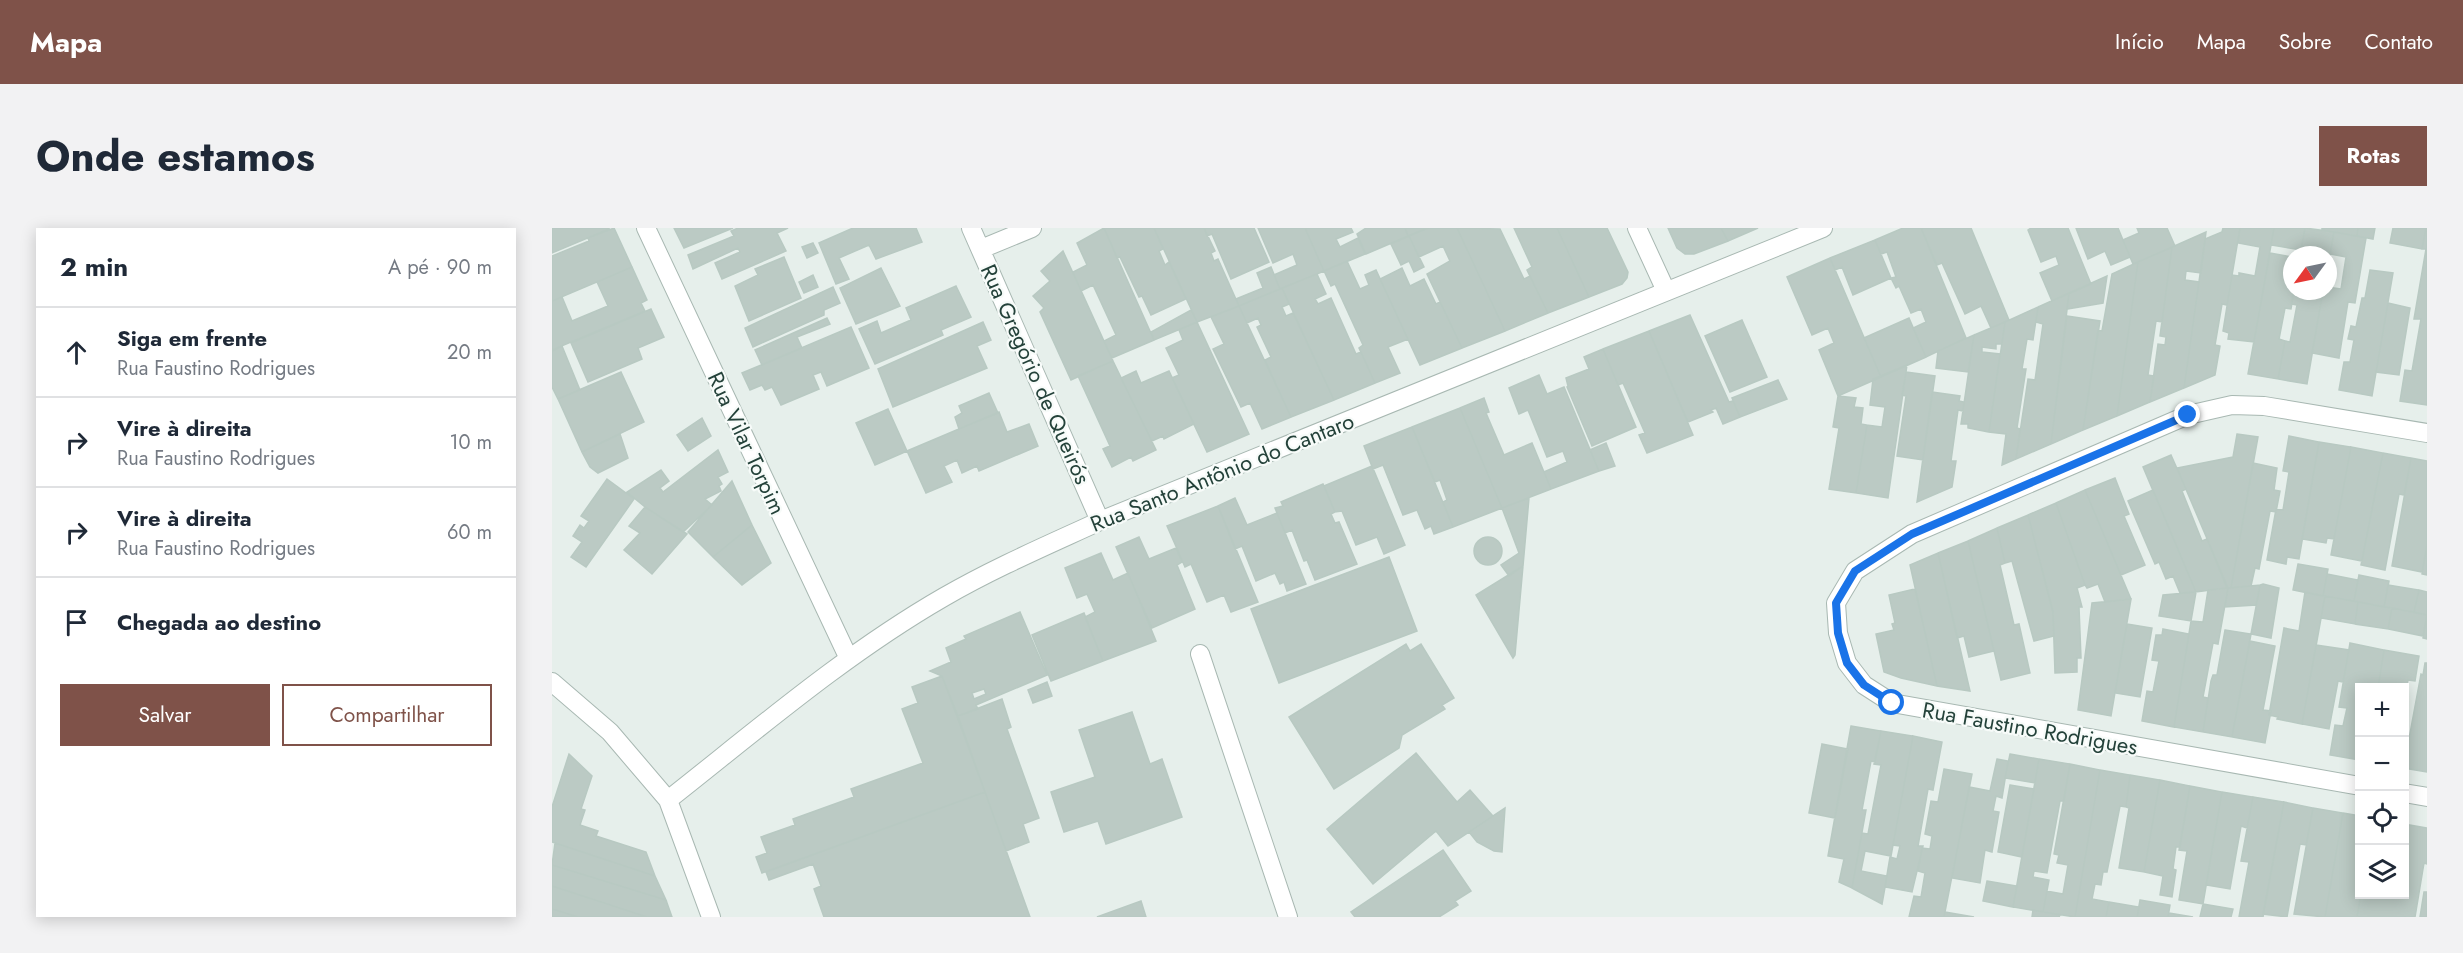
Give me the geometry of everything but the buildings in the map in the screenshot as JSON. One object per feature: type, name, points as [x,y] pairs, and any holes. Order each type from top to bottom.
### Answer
[{"type":"street","name":"Rua Vilar Torpim","points":[[646,228],[849,659]]},
{"type":"street","name":"Rua Gregório de Queirós","points":[[971,228],[1100,521]]},
{"type":"street","points":[[981,249],[1032,228]]},
{"type":"street","points":[[1637,228],[1666,291]]},
{"type":"street","name":"Rua Santo Antônio do Cantaro","points":[[668,800],[849,659],[944,597],[1100,521],[1823,228]]},
{"type":"street","name":"Rua Faustino Rodrigues","points":[[2355,785],[1892,703],[1864,685],[1847,663],[1838,633],[1836,603],[1855,571],[1912,534],[2188,415],[2232,405],[2264,406],[2427,433]]},
{"type":"street","points":[[1200,654],[1288,917]]},
{"type":"street","points":[[552,682],[610,732],[668,800],[711,917]]},
{"type":"street","points":[[2409,795],[2427,797]]},
{"type":"route","points":[[1892,703],[1864,685],[1847,663],[1838,633],[1836,603],[1855,571],[1912,534],[2188,415]]}]
